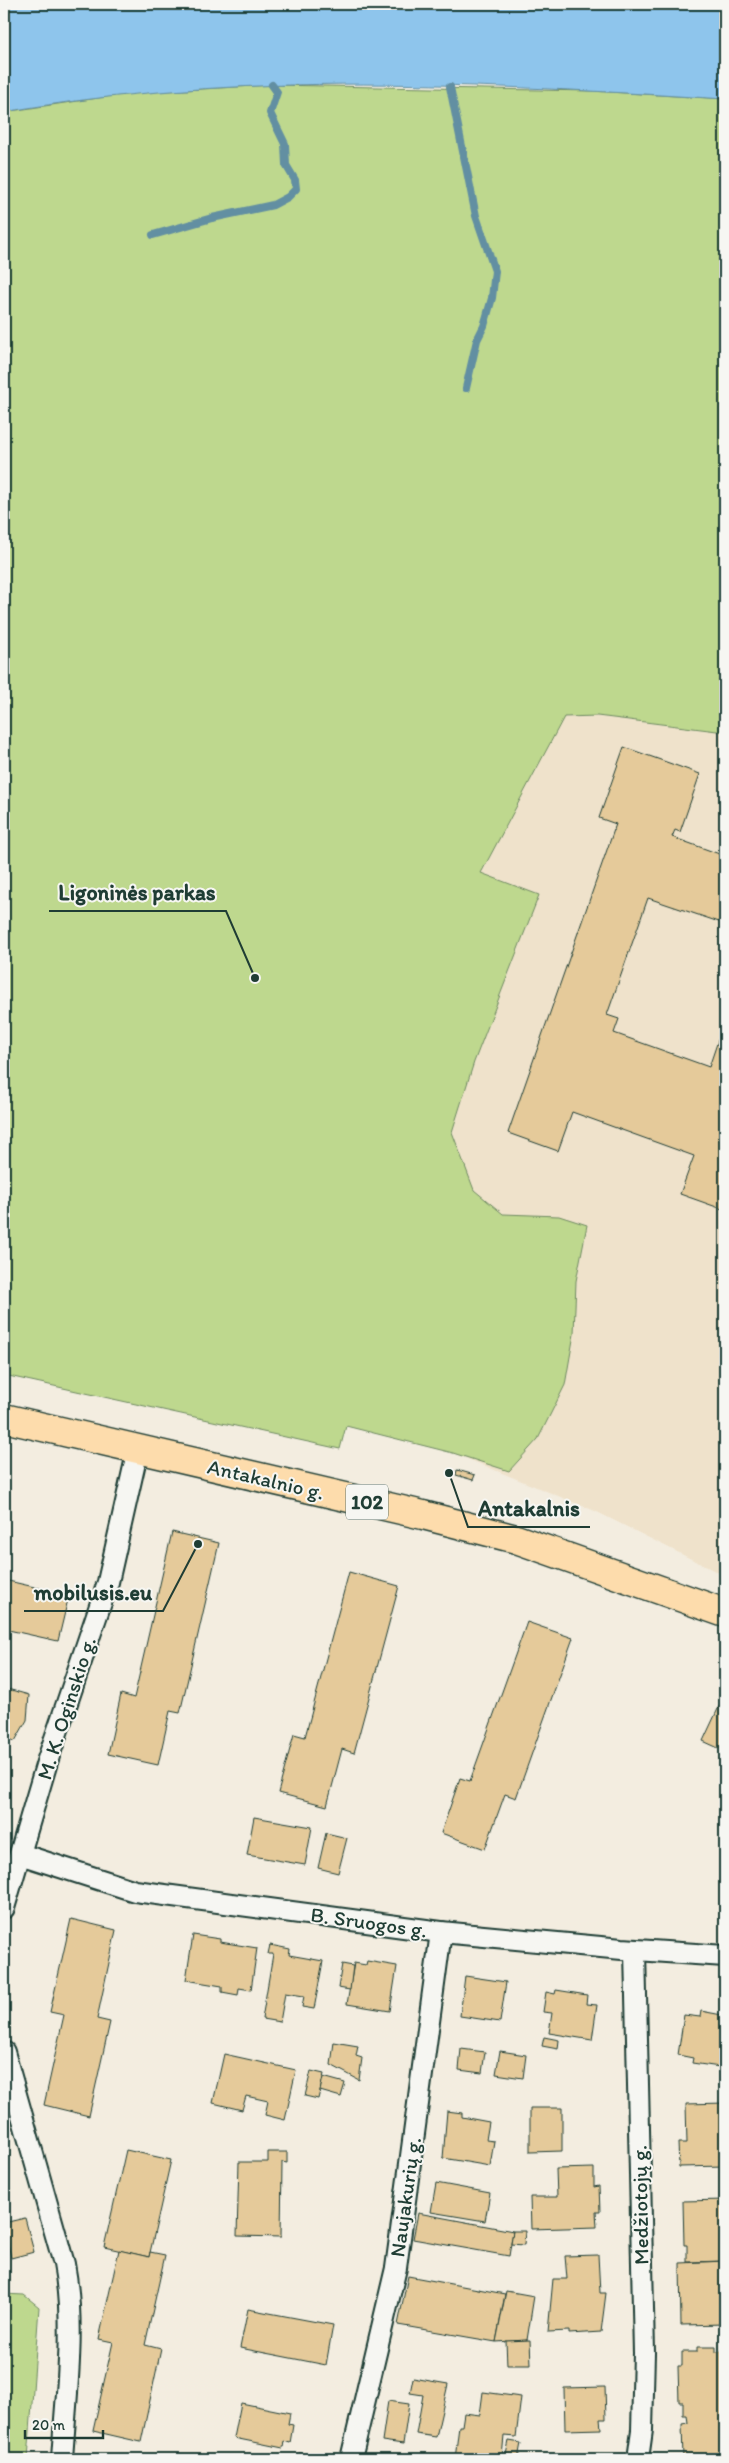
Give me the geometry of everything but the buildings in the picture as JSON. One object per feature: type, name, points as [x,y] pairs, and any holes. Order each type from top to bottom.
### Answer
[{"type":"main road","name":"Antakalnio g.","points":[[4,1418],[423,1515],[516,1540],[725,1613]]},
{"type":"street","name":"M. K. Oginskio g.","points":[[4,1908],[47,1762],[108,1582],[138,1449]]},
{"type":"street","name":"B. Sruogos g.","points":[[20,1854],[135,1891],[441,1932],[634,1950],[725,1956]]},
{"type":"street","name":"Naujakurių g.","points":[[351,2459],[396,2268],[441,1932]]},
{"type":"street","name":"Medžiotojų g.","points":[[634,1950],[644,2353],[642,2430],[638,2459]]},
{"type":"street","points":[[4,2052],[64,2264],[69,2289],[62,2459]]},
{"type":"shaded area","points":[[597,716],[725,732],[725,1576],[595,1511],[453,1453],[346,1426],[340,1449],[4,1375],[564,717]]},
{"type":"green space","points":[[272,85],[591,91],[725,99],[725,732],[597,716],[564,717],[481,873],[539,895],[474,1062],[452,1132],[474,1190],[503,1214],[559,1216],[587,1225],[576,1281],[574,1334],[565,1385],[538,1439],[509,1471],[453,1453],[346,1426],[340,1449],[4,1375],[4,112],[132,93]]},
{"type":"green space","points":[[4,2294],[24,2295],[39,2307],[28,2459],[4,2459]]},
{"type":"water","points":[[4,4],[725,4],[725,99],[454,85],[273,85],[183,90],[93,99],[4,112]]},
{"type":"waterway","points":[[153,235],[212,218],[273,205],[288,197],[296,189],[295,180],[286,165],[285,144],[270,113],[277,92],[272,85]]},
{"type":"waterway","points":[[450,87],[476,216],[495,271],[492,298],[484,326],[477,340],[466,388]]},
{"type":"place","name":"Ligoninės parkas","points":[[255,978]]},
{"type":"place","name":"Antakalnis","points":[[449,1473]]},
{"type":"place","name":"mobilusis.eu","points":[[198,1544]]}]
